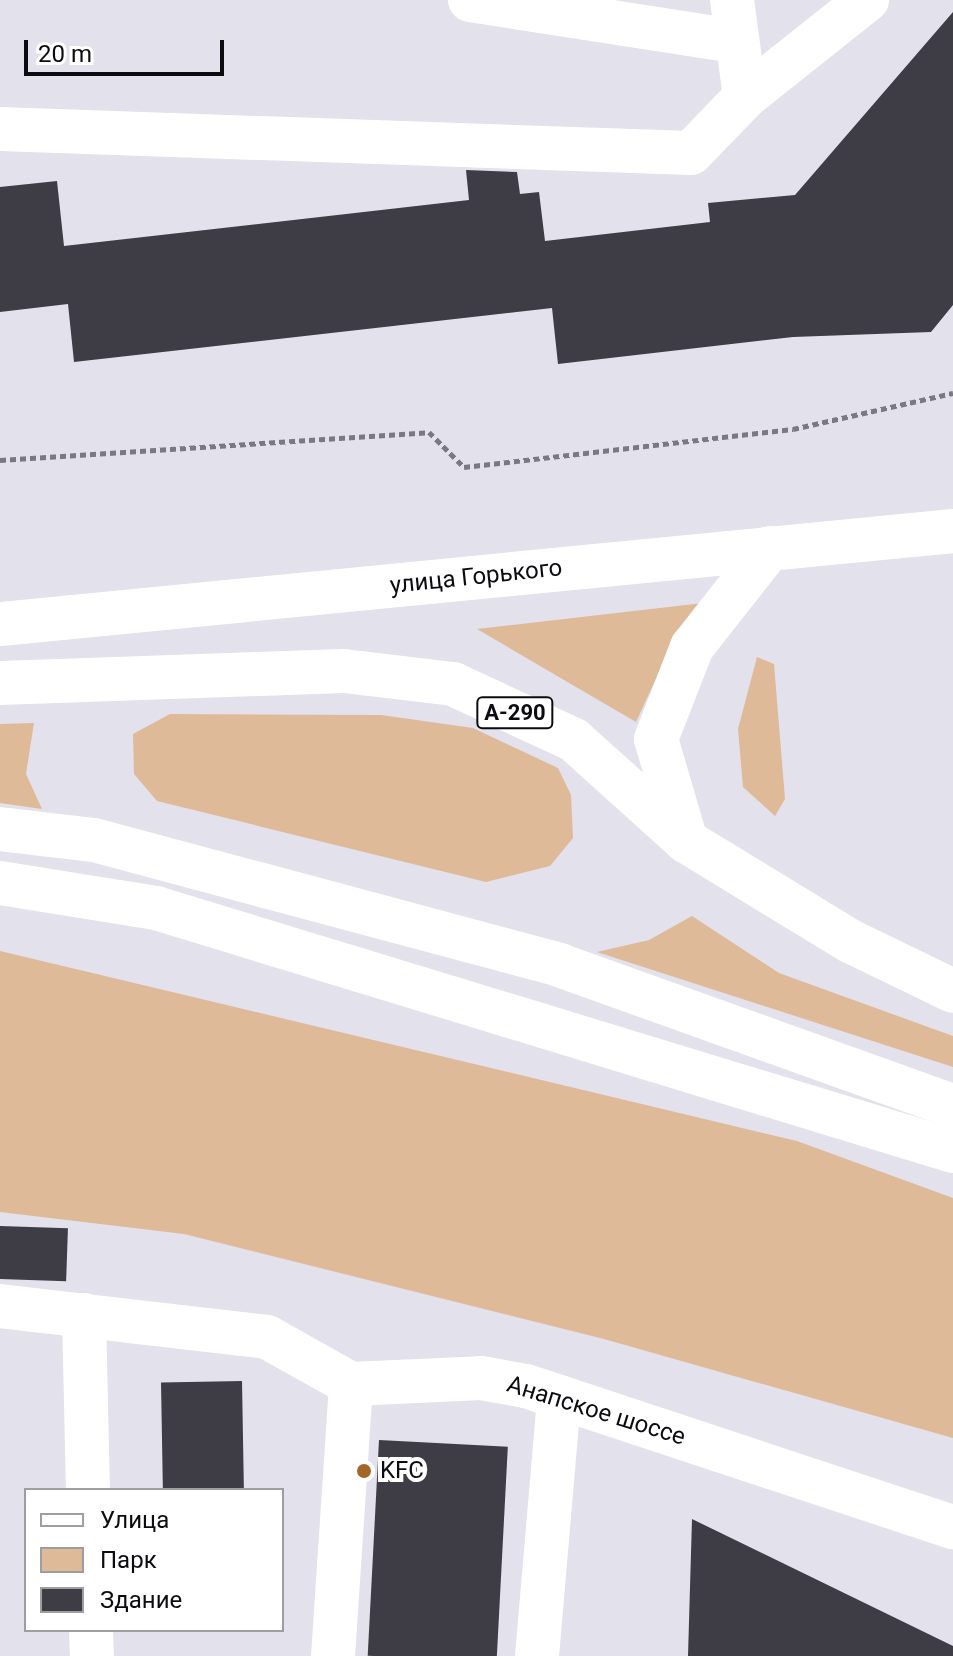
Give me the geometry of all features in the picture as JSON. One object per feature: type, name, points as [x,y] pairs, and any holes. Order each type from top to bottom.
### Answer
[{"type":"main road","points":[[470,0],[734,20],[745,97]]},
{"type":"main road","points":[[0,129],[691,153],[745,97],[867,0]]},
{"type":"main road","name":"улица Горького","points":[[0,624],[953,531]]},
{"type":"main road","points":[[686,841],[656,739],[692,647],[770,548]]},
{"type":"main road","name":"А-290","points":[[0,683],[344,671],[453,684],[574,740],[686,841],[850,941],[953,991]]},
{"type":"main road","points":[[0,829],[94,840],[559,965],[953,1106]]},
{"type":"main road","points":[[0,883],[156,908],[953,1151]]},
{"type":"main road","points":[[0,1306],[267,1337],[351,1384],[333,1656]]},
{"type":"main road","points":[[84,1315],[88,1488]]},
{"type":"main road","name":"Анапское шоссе","points":[[351,1384],[481,1378],[559,1397],[953,1527]]},
{"type":"main road","points":[[537,1656],[559,1397]]},
{"type":"main road","points":[[91,1632],[92,1656]]},
{"type":"path","points":[[0,460],[429,432],[464,467],[793,429],[953,393]]},
{"type":"green space","points":[[703,603],[667,655],[636,722],[477,629]]},
{"type":"green space","points":[[757,657],[774,664],[785,799],[775,816],[743,787],[738,729]]},
{"type":"green space","points":[[170,714],[381,715],[473,728],[558,768],[571,795],[573,838],[550,866],[486,882],[157,801],[134,774],[133,734]]},
{"type":"green space","points":[[34,723],[26,774],[42,809],[0,803],[0,724]]},
{"type":"green space","points":[[692,916],[779,973],[953,1036],[953,1067],[597,952],[649,940]]},
{"type":"green space","points":[[0,951],[797,1141],[953,1198],[953,1438],[604,1339],[184,1234],[0,1212]]},
{"type":"building","points":[[953,12],[953,305],[931,332],[793,337],[558,364],[552,308],[74,362],[68,304],[0,312],[0,187],[57,181],[64,246],[469,200],[466,170],[517,172],[520,194],[539,192],[545,241],[710,222],[708,203],[795,195]]},
{"type":"building","points":[[0,1226],[68,1228],[66,1281],[0,1279]]},
{"type":"building","points":[[242,1381],[244,1488],[163,1488],[161,1382]]},
{"type":"building","points":[[379,1440],[508,1447],[497,1656],[368,1656]]},
{"type":"building","points":[[692,1519],[953,1646],[953,1656],[688,1656]]},
{"type":"place","name":"KFC","points":[[364,1471]]}]
